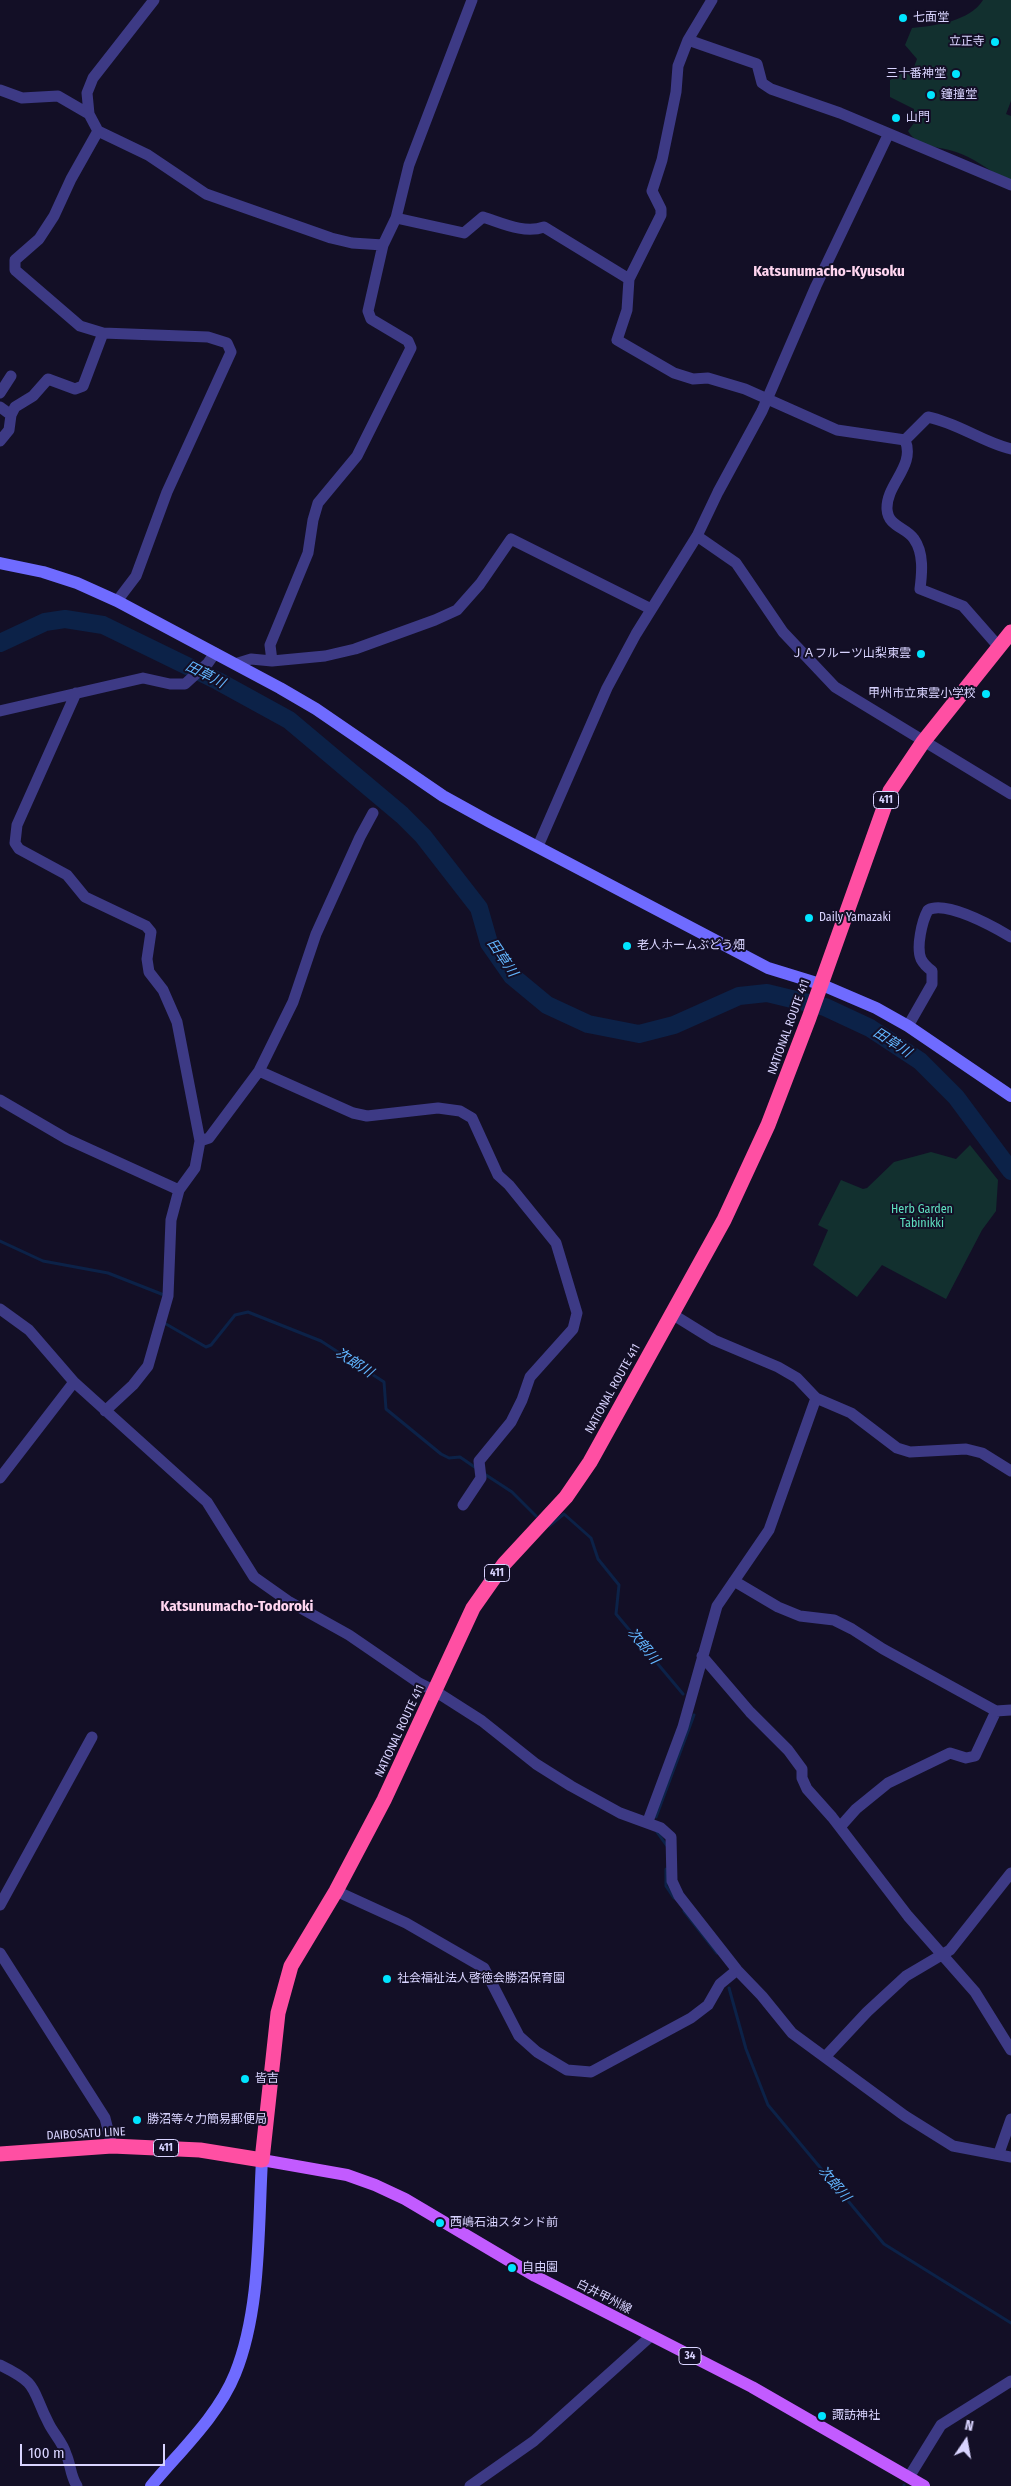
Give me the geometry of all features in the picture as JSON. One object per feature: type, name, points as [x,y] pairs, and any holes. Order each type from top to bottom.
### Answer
[{"type":"highway","name":"NATIONAL ROUTE 411","points":[[262,2160],[277,2022],[284,1985],[301,1947],[336,1891],[384,1800],[482,1593],[504,1564],[575,1484],[672,1314],[728,1211],[768,1125],[809,1018],[890,791],[923,742],[1011,632]]},
{"type":"highway","name":"DAIBOSATU LINE","points":[[0,2154],[112,2146],[200,2150],[262,2160]]},
{"type":"main road","name":"白井甲州線","points":[[262,2160],[327,2170],[383,2188],[454,2226],[535,2276],[752,2387],[924,2486]]},
{"type":"street","points":[[154,0],[93,78],[88,93],[89,114],[98,131],[148,155],[206,194],[331,238],[352,243],[383,245]]},
{"type":"street","points":[[272,662],[270,645],[308,553],[313,520],[318,503],[357,456],[411,348],[408,342],[371,319],[368,311],[383,245],[396,218],[409,165],[472,0]]},
{"type":"street","points":[[712,0],[688,40],[678,66],[676,92],[662,160],[652,191],[661,209],[660,215],[629,279],[627,310],[616,340],[674,373],[693,379],[708,378],[745,389],[837,430],[905,440]]},
{"type":"street","points":[[688,40],[757,64],[762,83],[771,89],[840,113],[888,136],[1011,185]]},
{"type":"street","points":[[0,90],[22,98],[58,96],[89,114]]},
{"type":"street","points":[[98,131],[71,178],[54,216],[40,239],[16,260],[15,270],[80,326],[103,333],[208,337],[227,343],[232,352],[168,492],[136,576],[118,601]]},
{"type":"street","points":[[538,846],[607,688],[651,609],[697,536],[766,399],[816,286],[888,136]]},
{"type":"street","points":[[396,218],[464,232],[483,217],[512,227],[535,230],[544,227],[629,279]]},
{"type":"street","points":[[0,441],[9,430],[11,415],[15,407],[33,396],[48,378],[75,389],[83,386],[103,333]]},
{"type":"street","points":[[0,393],[11,376]]},
{"type":"street","points":[[0,407],[11,415]]},
{"type":"street","points":[[905,440],[928,417],[948,421],[997,446],[1011,449]]},
{"type":"street","points":[[905,440],[908,456],[888,498],[887,508],[888,517],[894,524],[914,538],[920,556],[920,589],[963,606],[999,647]]},
{"type":"street","points":[[697,536],[736,563],[783,632],[836,687],[923,742],[1011,794]]},
{"type":"street","points":[[235,664],[251,659],[272,662],[325,656],[355,649],[410,630],[457,610],[480,584],[511,539],[651,609]]},
{"type":"street","points":[[0,563],[43,572],[77,583],[118,601],[211,658],[235,664],[316,709],[443,796],[768,968],[818,991],[876,1008],[908,1026],[1011,1096]]},
{"type":"street","points":[[0,711],[143,678],[170,684],[184,684],[211,658]]},
{"type":"street","points":[[76,693],[17,825],[16,843],[20,849],[67,875],[85,897],[146,926],[151,932],[147,959],[149,972],[163,990],[177,1022],[200,1141],[194,1168],[179,1190],[171,1220],[168,1296],[148,1366],[133,1385],[105,1411]]},
{"type":"street","points":[[200,1141],[208,1138],[259,1071],[294,1002],[316,934],[360,837],[374,813]]},
{"type":"street","points":[[908,1026],[932,984],[932,971],[921,960],[919,950],[925,915],[928,910],[941,906],[991,924],[1011,937]]},
{"type":"street","points":[[259,1071],[353,1113],[367,1116],[438,1108],[460,1111],[472,1118],[498,1175],[509,1185],[556,1242],[577,1313],[573,1329],[530,1377],[522,1400],[511,1422],[479,1461],[482,1478],[463,1505]]},
{"type":"street","points":[[0,1100],[75,1142],[124,1166],[148,1173],[179,1190]]},
{"type":"street","points":[[0,1309],[29,1330],[74,1382],[206,1502],[254,1577],[288,1601],[349,1635],[419,1683],[482,1721],[536,1764],[571,1786],[620,1812],[661,1828],[670,1837],[672,1881],[679,1896],[737,1970],[762,1996],[792,2033],[905,2116],[952,2146],[999,2153],[1011,2157]]},
{"type":"street","points":[[672,1314],[714,1340],[778,1366],[797,1378],[816,1398],[851,1412],[897,1448],[910,1452],[966,1449],[982,1453],[1011,1471]]},
{"type":"street","points":[[0,1478],[42,1421],[74,1382]]},
{"type":"street","points":[[648,1822],[683,1727],[717,1606],[769,1530],[816,1398]]},
{"type":"street","points":[[734,1581],[785,1610],[800,1616],[834,1620],[852,1628],[883,1649],[996,1711],[1011,1710]]},
{"type":"street","points":[[702,1656],[750,1712],[788,1750],[802,1769],[802,1778],[808,1789],[908,1916],[975,1992],[1011,2050]]},
{"type":"street","points":[[840,1828],[856,1809],[888,1783],[950,1753],[966,1758],[975,1756],[996,1711]]},
{"type":"street","points":[[0,1905],[92,1737]]},
{"type":"street","points":[[825,2057],[867,2012],[906,1976],[950,1950],[1011,1873]]},
{"type":"street","points":[[336,1891],[406,1923],[484,1968],[519,2036],[537,2052],[567,2070],[591,2072],[690,2018],[708,2006],[720,1984],[737,1970]]},
{"type":"street","points":[[0,1953],[105,2118],[112,2146]]},
{"type":"street","points":[[999,2153],[1011,2118]]},
{"type":"street","points":[[151,2486],[204,2422],[221,2399],[235,2374],[248,2334],[255,2272],[262,2160]]},
{"type":"street","points":[[470,2486],[534,2441],[651,2336]]},
{"type":"street","points":[[0,2364],[23,2376],[34,2388],[48,2423],[67,2454],[68,2465],[77,2486]]},
{"type":"street","points":[[909,2477],[941,2424],[1011,2381]]},
{"type":"green space","points":[[983,0],[1011,0],[1011,101],[1006,114],[1011,116],[1011,180],[1004,179],[962,154],[917,141],[908,131],[914,123],[914,109],[890,97],[890,80],[914,67],[917,59],[905,45],[912,28],[941,24],[961,18],[970,13]]},
{"type":"green space","name":"Herb Garden Tabinikki","points":[[970,1145],[998,1180],[996,1211],[982,1230],[946,1299],[882,1265],[857,1297],[813,1265],[828,1230],[818,1225],[841,1180],[863,1189],[867,1188],[894,1162],[931,1152],[956,1159]]},
{"type":"waterway","name":"田草川","points":[[0,643],[45,622],[65,619],[103,625],[218,681],[289,720],[402,815],[423,836],[479,908],[489,943],[512,976],[547,1005],[588,1024],[639,1034],[674,1025],[739,996],[767,993],[825,1007],[870,1028],[920,1061],[956,1097],[1011,1171]]},
{"type":"waterway","name":"次郎川","points":[[0,1241],[43,1261],[108,1273],[164,1295]]},
{"type":"waterway","name":"次郎川","points":[[166,1324],[206,1347],[211,1345],[235,1315],[248,1312],[321,1341],[384,1382],[386,1409],[441,1454],[449,1458],[460,1457],[476,1468]]},
{"type":"waterway","name":"次郎川","points":[[483,1473],[512,1492],[536,1516]]},
{"type":"waterway","name":"次郎川","points":[[549,1526],[564,1514],[591,1538],[598,1559],[619,1585],[616,1614],[683,1694]]},
{"type":"waterway","name":"次郎川","points":[[656,1817],[694,1715]]},
{"type":"waterway","name":"次郎川","points":[[657,1832],[667,1846]]},
{"type":"waterway","name":"次郎川","points":[[666,1869],[666,1886],[674,1898]]},
{"type":"waterway","name":"次郎川","points":[[684,1911],[717,1953]]},
{"type":"waterway","name":"次郎川","points":[[729,1988],[746,2049],[768,2105],[884,2244],[1011,2323]]},
{"type":"place","name":"七面堂","points":[[903,18]]},
{"type":"place","name":"立正寺","points":[[995,42]]},
{"type":"place","name":"三十番神堂","points":[[956,74]]},
{"type":"place","name":"鐘撞堂","points":[[931,95]]},
{"type":"place","name":"山門","points":[[896,118]]},
{"type":"place","name":"ＪＡフルーツ山梨東雲","points":[[921,654]]},
{"type":"place","name":"甲州市立東雲小学校","points":[[986,694]]},
{"type":"place","name":"Daily Yamazaki","points":[[809,918]]},
{"type":"place","name":"老人ホームぶどう畑","points":[[627,946]]},
{"type":"place","name":"社会福祉法人啓徳会勝沼保育園","points":[[387,1979]]},
{"type":"place","name":"皆吉","points":[[245,2079]]},
{"type":"place","name":"勝沼等々力簡易郵便局","points":[[137,2120]]},
{"type":"place","name":"西嶋石油スタンド前","points":[[440,2223]]},
{"type":"place","name":"自由園","points":[[512,2268]]},
{"type":"place","name":"諏訪神社","points":[[822,2416]]},
{"type":"district","name":"Katsunumacho-Kyusoku","points":[[829,272]]},
{"type":"district","name":"Katsunumacho-Todoroki","points":[[237,1607]]}]
